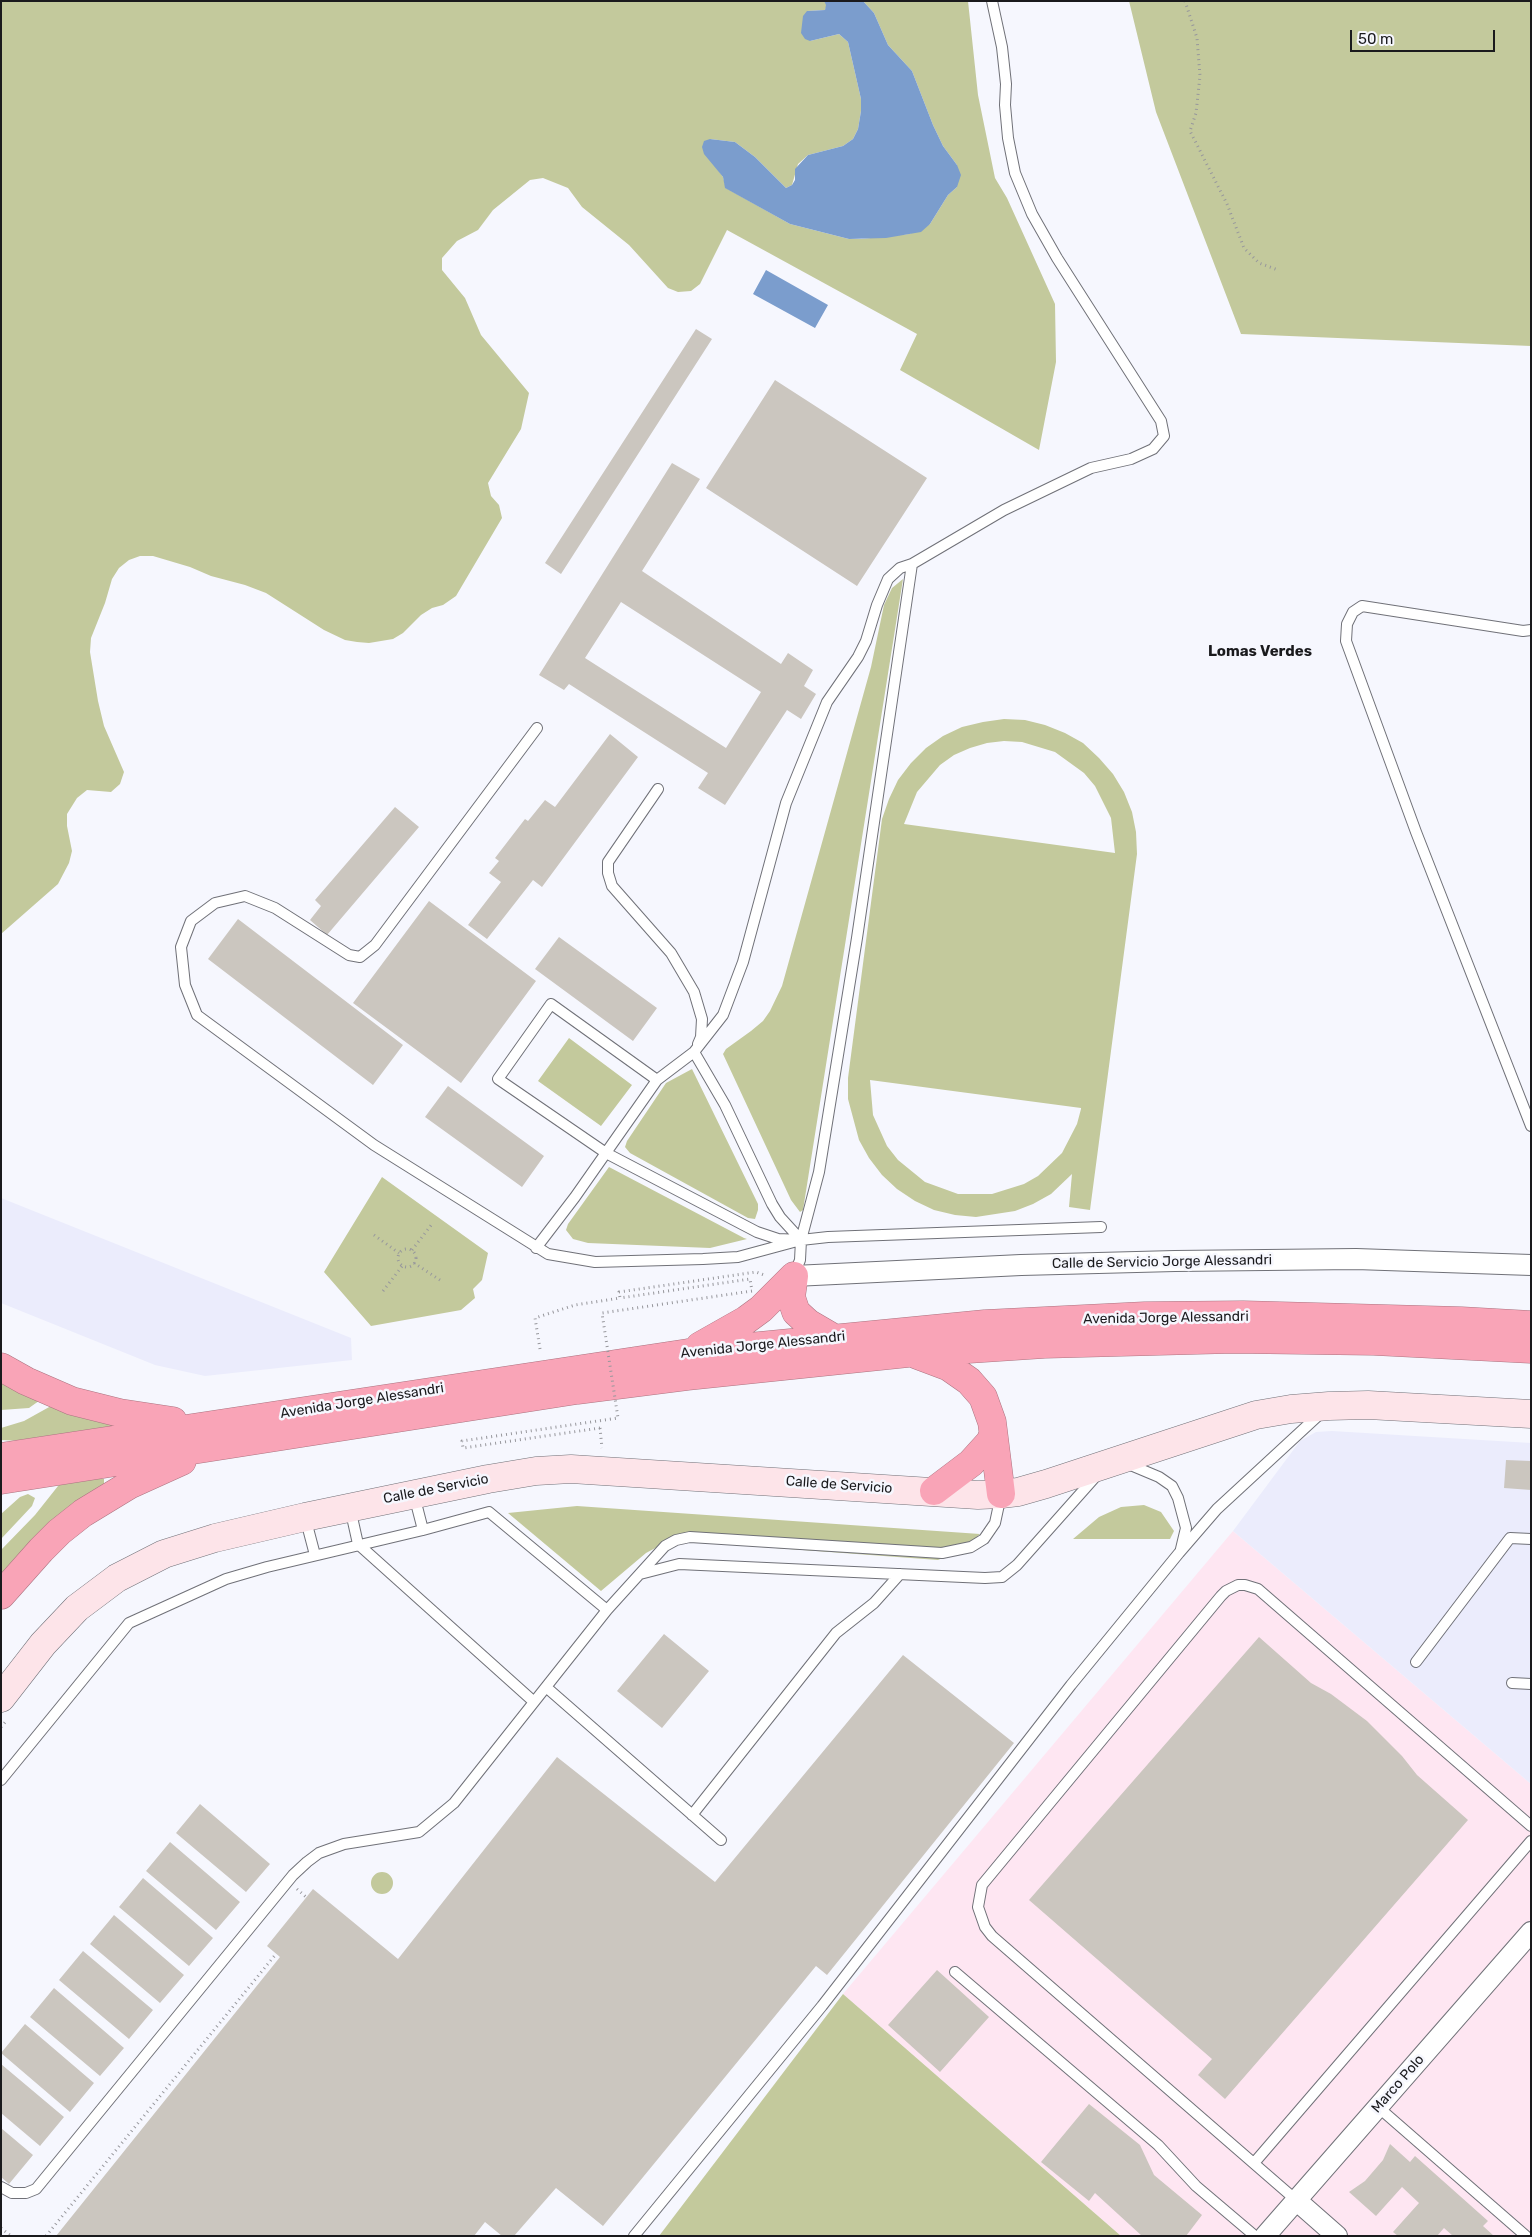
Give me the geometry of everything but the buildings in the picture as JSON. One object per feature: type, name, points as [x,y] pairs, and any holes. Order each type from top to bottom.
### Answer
[{"type":"highway","points":[[783,1277],[796,1312],[808,1323],[832,1337]]},
{"type":"highway","points":[[688,1353],[746,1320],[767,1304],[783,1277]]},
{"type":"highway","name":"Avenida Jorge Alessandri","points":[[1,1457],[688,1353],[832,1337],[986,1324],[1145,1316],[1328,1316],[1531,1325]]},
{"type":"highway","name":"Avenida Jorge Alessandri","points":[[1,1480],[577,1390],[687,1376],[908,1353],[1044,1344],[1234,1338],[1364,1340],[1531,1349]]},
{"type":"highway","points":[[908,1353],[936,1361],[969,1381],[982,1397],[988,1409],[1001,1494]]},
{"type":"highway","points":[[1,1367],[49,1392],[96,1408],[142,1418],[214,1424]]},
{"type":"highway","points":[[934,1491],[971,1463],[990,1442],[993,1435]]},
{"type":"highway","points":[[1,1595],[28,1563],[59,1532],[108,1497],[166,1467],[239,1442]]},
{"type":"street","name":"Calle de Servicio Jorge Alessandri","points":[[783,1277],[1021,1265],[1175,1261],[1356,1259],[1531,1265]]},
{"type":"street","points":[[934,1491],[1001,1494],[1030,1489],[1256,1416],[1329,1406],[1368,1406],[1531,1414]]},
{"type":"street","name":"Calle de Servicio","points":[[1,1698],[58,1626],[96,1592],[148,1561],[189,1545],[350,1507],[414,1493],[536,1471],[571,1469],[934,1491]]},
{"type":"street","name":"Marco Polo","points":[[1265,2236],[1531,1932]]},
{"type":"street","points":[[1296,2200],[1337,2236]]},
{"type":"lane","points":[[536,1248],[658,1080],[694,1052],[723,1014],[743,962],[786,803],[827,702],[858,658],[866,641],[877,605],[888,579],[900,568],[912,564],[1004,510],[1091,468],[1131,459],[1153,449],[1164,436],[1161,421],[1057,258],[1032,214],[1015,173],[1008,138],[1005,105],[1006,84],[1002,47],[992,1]]},
{"type":"lane","points":[[783,1277],[800,1260],[801,1240],[822,1152],[858,928],[912,564]]},
{"type":"lane","points":[[1531,630],[1523,631],[1362,606],[1353,612],[1347,624],[1346,641],[1416,832],[1531,1126]]},
{"type":"lane","points":[[537,728],[376,945],[360,957],[349,955],[275,908],[245,896],[214,903],[191,921],[181,947],[185,985],[197,1016],[374,1145],[548,1254],[595,1262],[703,1260],[738,1257],[801,1240],[828,1237],[1101,1228]]},
{"type":"lane","points":[[658,789],[608,862],[608,872],[612,886],[671,953],[694,992],[702,1019],[701,1038],[694,1052]]},
{"type":"lane","points":[[658,1080],[551,1004],[498,1079],[606,1153],[756,1232],[778,1239],[801,1240]]},
{"type":"lane","points":[[694,1052],[724,1105],[772,1204],[780,1217],[801,1240]]},
{"type":"lane","points":[[634,2236],[822,2006],[1065,1693],[1179,1554],[1218,1510],[1277,1452],[1329,1406]]},
{"type":"lane","points":[[640,1574],[679,1564],[985,1578],[1002,1577],[1017,1565],[1112,1462],[1159,1477],[1172,1486],[1178,1498],[1186,1528],[1179,1554]]},
{"type":"lane","points":[[414,1493],[423,1530]]},
{"type":"lane","points":[[1,2188],[12,2193],[26,2193],[36,2189],[293,1875],[307,1862],[319,1853],[344,1844],[419,1832],[454,1803],[607,1610],[665,1546],[676,1540],[690,1537],[942,1553],[971,1548],[984,1539],[995,1523],[1001,1494]]},
{"type":"lane","points":[[350,1507],[358,1544],[533,1701]]},
{"type":"lane","points":[[1,1780],[129,1623],[226,1579],[489,1512],[607,1610]]},
{"type":"lane","points":[[305,1517],[315,1555]]},
{"type":"lane","points":[[1416,1662],[1510,1538],[1531,1539]]},
{"type":"lane","points":[[692,1815],[836,1633],[874,1603],[900,1574]]},
{"type":"lane","points":[[1296,2200],[992,1936],[985,1927],[978,1907],[982,1885],[1221,1596],[1238,1585],[1252,1586],[1258,1589],[1531,1826]]},
{"type":"lane","points":[[1512,1683],[1531,1684]]},
{"type":"lane","points":[[546,1687],[721,1840]]},
{"type":"lane","points":[[1254,2163],[1531,1841]]},
{"type":"lane","points":[[955,1972],[1158,2145],[1196,2186],[1255,2236]]},
{"type":"lane","points":[[1378,2107],[1526,2236]]},
{"type":"path","points":[[1185,1],[1196,38],[1200,76],[1196,113],[1190,131],[1227,204],[1244,248],[1259,263],[1278,270]]},
{"type":"path","points":[[412,1250],[432,1224]]},
{"type":"path","points":[[374,1235],[399,1253]]},
{"type":"path","points":[[402,1265],[399,1262],[399,1253],[403,1249],[412,1250]]},
{"type":"path","points":[[402,1265],[410,1266],[414,1263],[416,1258],[412,1250]]},
{"type":"path","points":[[414,1263],[440,1280]]},
{"type":"path","points":[[383,1291],[402,1265]]},
{"type":"path","points":[[620,1298],[619,1292],[756,1272],[783,1277]]},
{"type":"path","points":[[540,1349],[535,1318],[576,1305],[750,1279],[752,1291],[602,1312],[618,1418],[462,1441],[463,1448],[600,1428]]},
{"type":"path","points":[[46,2236],[276,1954]]},
{"type":"path","points":[[1,2228],[11,2236]]},
{"type":"shaded area","points":[[1,1198],[351,1338],[352,1360],[205,1376],[155,1365],[1,1303]]},
{"type":"shaded area","points":[[1332,1431],[1531,1443],[1531,1784],[1233,1531],[1300,1441],[1316,1432]]},
{"type":"shaded area","points":[[1233,1531],[1531,1784],[1531,2236],[1121,2236],[843,1994]]},
{"type":"green space","points":[[1,1],[824,1],[827,5],[825,10],[807,11],[810,41],[839,34],[848,42],[861,99],[858,129],[853,139],[843,146],[808,155],[798,164],[792,185],[786,188],[755,157],[735,142],[710,139],[716,167],[723,177],[726,188],[790,224],[849,239],[861,239],[909,234],[930,224],[948,195],[957,187],[957,165],[943,146],[912,71],[888,45],[874,13],[863,1],[968,1],[978,95],[995,178],[1007,198],[1055,304],[1056,362],[1039,450],[900,370],[917,334],[727,230],[700,284],[691,291],[678,292],[668,288],[629,245],[582,207],[568,188],[543,178],[530,180],[493,210],[478,230],[457,241],[442,258],[442,270],[465,298],[481,335],[529,393],[521,429],[488,483],[491,496],[499,505],[502,518],[456,596],[443,605],[432,608],[421,615],[403,633],[393,639],[369,643],[357,642],[345,640],[324,630],[266,593],[245,585],[211,576],[190,567],[153,556],[140,556],[129,560],[119,568],[112,579],[91,638],[90,652],[104,726],[124,772],[120,784],[111,792],[87,790],[77,798],[67,814],[67,826],[72,851],[69,863],[58,884],[1,934]]},
{"type":"green space","points":[[1129,1],[1531,1],[1531,346],[1241,334],[1156,112]]},
{"type":"green space","points":[[903,579],[803,1210],[800,1212],[791,1200],[723,1054],[726,1049],[763,1021],[782,986],[871,667],[884,605],[892,588]]},
{"type":"green space","points":[[1004,719],[1025,720],[1045,725],[1083,743],[1113,774],[1124,792],[1132,812],[1136,832],[1137,854],[1090,1210],[1069,1207],[1072,1174],[1051,1194],[1015,1211],[976,1217],[934,1210],[915,1201],[897,1189],[882,1175],[869,1158],[859,1140],[848,1099],[848,1078],[882,819],[889,799],[898,780],[926,748],[943,736],[962,727]],"holes":[[[1004,741],[1022,742],[1055,752],[1084,773],[1095,786],[1111,818],[1115,853],[904,824],[917,792],[940,765],[954,755],[970,748]],[[870,1080],[1081,1108],[1081,1109],[1077,1124],[1062,1153],[1038,1176],[1024,1184],[992,1194],[958,1194],[925,1182],[898,1160],[887,1146],[873,1115]]]},
{"type":"green space","points":[[569,1038],[632,1085],[601,1126],[538,1081]]},
{"type":"green space","points":[[692,1069],[758,1204],[755,1219],[748,1218],[630,1153],[625,1147],[627,1141],[666,1083]]},
{"type":"green space","points":[[609,1167],[747,1239],[710,1248],[588,1243],[573,1239],[566,1230],[568,1224]]},
{"type":"green space","points":[[382,1177],[488,1253],[482,1280],[473,1289],[475,1298],[461,1310],[371,1326],[324,1272]]},
{"type":"green space","points":[[1,1375],[43,1398],[29,1408],[1,1410]]},
{"type":"green space","points":[[51,1406],[124,1425],[22,1441],[1,1440],[1,1428],[24,1421]]},
{"type":"green space","points":[[104,1479],[104,1486],[1,1576],[1,1550],[35,1515],[62,1481]]},
{"type":"green space","points":[[28,1494],[35,1498],[32,1506],[1,1539],[1,1514],[20,1497]]},
{"type":"green space","points":[[1144,1505],[1161,1512],[1174,1531],[1170,1539],[1073,1539],[1099,1517],[1121,1507]]},
{"type":"green space","points":[[577,1506],[980,1534],[962,1550],[938,1560],[680,1541],[661,1545],[646,1553],[601,1591],[508,1513]]},
{"type":"green space","points":[[382,1872],[390,1875],[393,1883],[390,1891],[382,1894],[374,1891],[371,1883],[374,1875]]},
{"type":"green space","points":[[843,1994],[1121,2236],[659,2236]]},
{"type":"water","points":[[824,1],[863,1],[874,13],[888,45],[912,71],[943,146],[957,165],[961,175],[957,187],[948,195],[930,224],[921,232],[886,238],[849,239],[790,224],[725,188],[723,177],[704,154],[702,147],[704,141],[710,139],[735,142],[755,157],[786,188],[792,185],[795,180],[795,169],[808,155],[843,146],[853,139],[858,129],[861,99],[848,42],[839,34],[810,41],[805,39],[801,33],[803,16],[807,11],[825,10],[826,5]]},
{"type":"water","points":[[766,270],[828,305],[815,328],[753,294]]},
{"type":"district","name":"Lomas Verdes","points":[[1260,652]]}]
